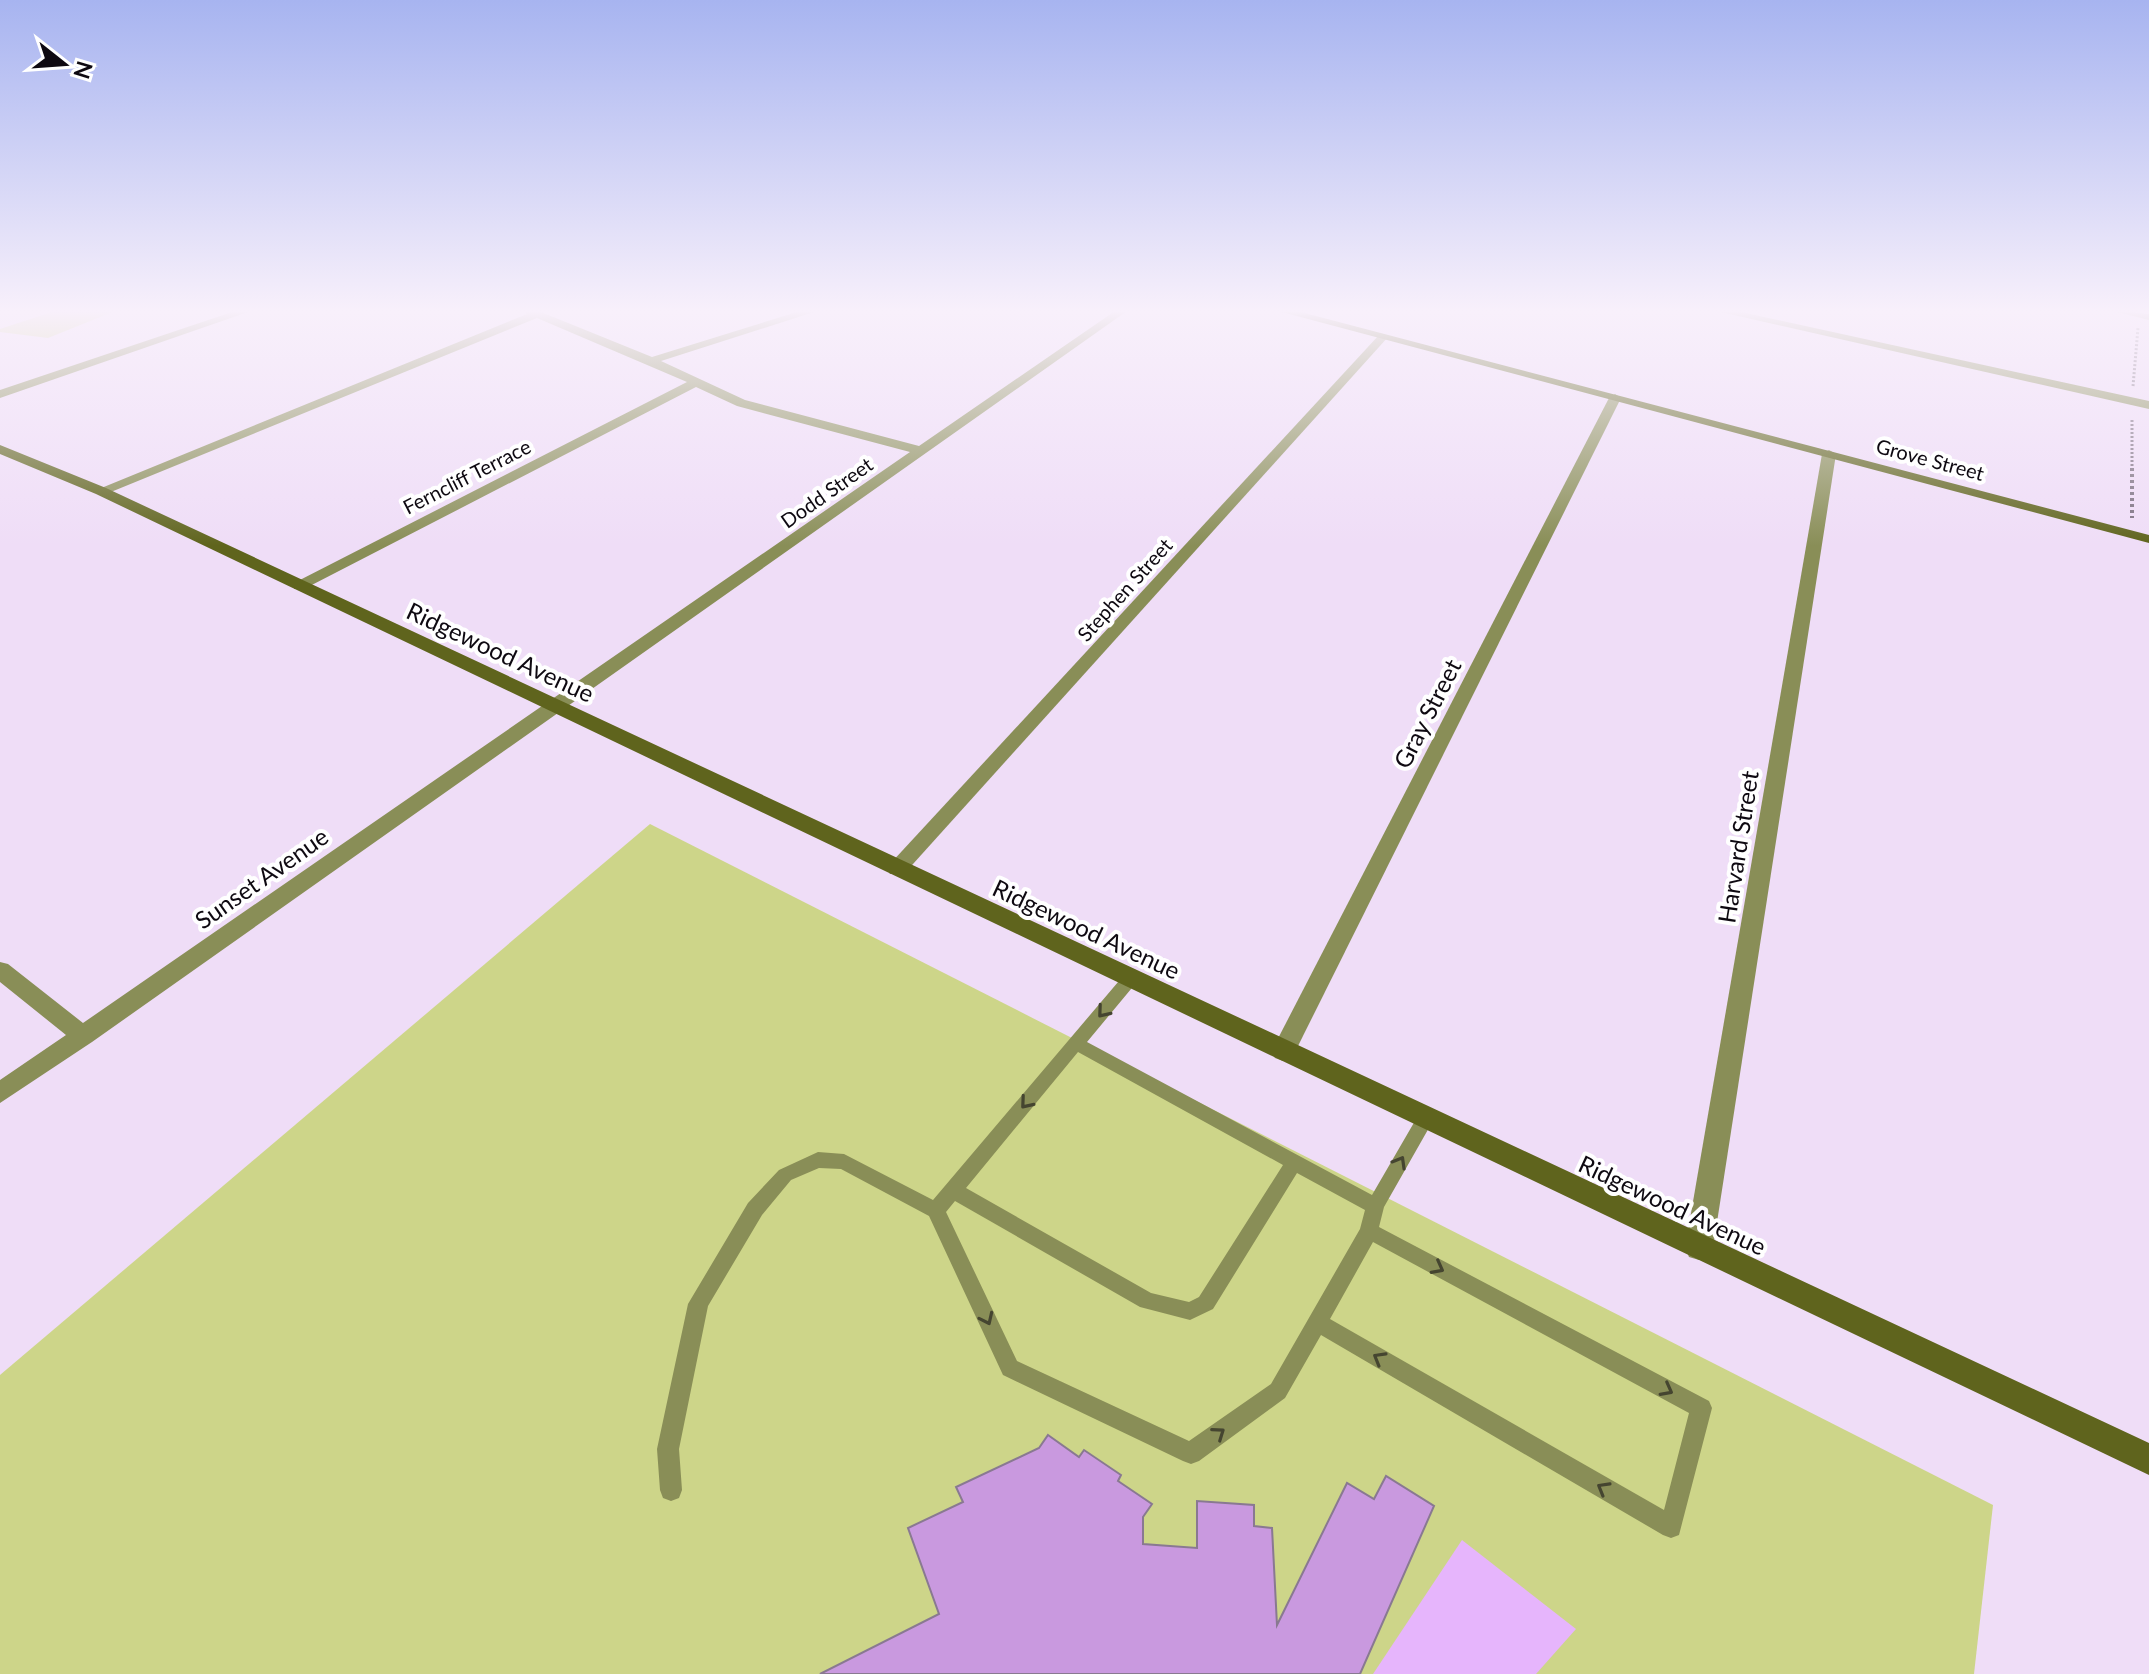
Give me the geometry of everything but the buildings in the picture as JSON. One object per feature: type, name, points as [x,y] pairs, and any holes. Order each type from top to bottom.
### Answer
[{"type":"street","points":[[101,491],[348,389]]},
{"type":"street","name":"Ferncliff Terrace","points":[[299,586],[682,389]]},
{"type":"street","points":[[711,389],[741,403],[921,451]]},
{"type":"street","name":"Dodd Street","points":[[554,707],[1010,389]]},
{"type":"street","name":"Stephen Street","points":[[897,869],[1335,389]]},
{"type":"street","name":"Grove Street","points":[[1581,389],[2149,539]]},
{"type":"street","points":[[2078,389],[2149,405]]},
{"type":"street","name":"Gray Street","points":[[1283,1052],[1615,398]]},
{"type":"street","name":"Ridgewood Avenue","points":[[0,449],[101,491],[2149,1459]]},
{"type":"street","name":"Harvard Street","points":[[1699,1248],[1829,454]]},
{"type":"street","name":"Sunset Avenue","points":[[0,1093],[554,707]]},
{"type":"street","points":[[0,970],[84,1036]]},
{"type":"lane","points":[[936,1210],[1130,979]]},
{"type":"lane","points":[[1077,1044],[1375,1206]]},
{"type":"lane","points":[[671,1490],[668,1449],[698,1304],[755,1209],[785,1175],[818,1160],[844,1162],[936,1210],[1010,1368],[1191,1453],[1278,1391],[1369,1231],[1375,1206],[1425,1119]]},
{"type":"lane","points":[[953,1190],[1147,1301],[1190,1311],[1206,1303],[1294,1162]]},
{"type":"lane","points":[[1317,1322],[1671,1527],[1701,1408],[1369,1231]]},
{"type":"path","points":[[2132,535],[2134,389]]},
{"type":"green space","points":[[650,824],[1993,1505],[1974,1674],[0,1674],[0,1375]]},
{"type":"shaded area","points":[[1462,1540],[1576,1629],[1536,1674],[1373,1674]]}]
